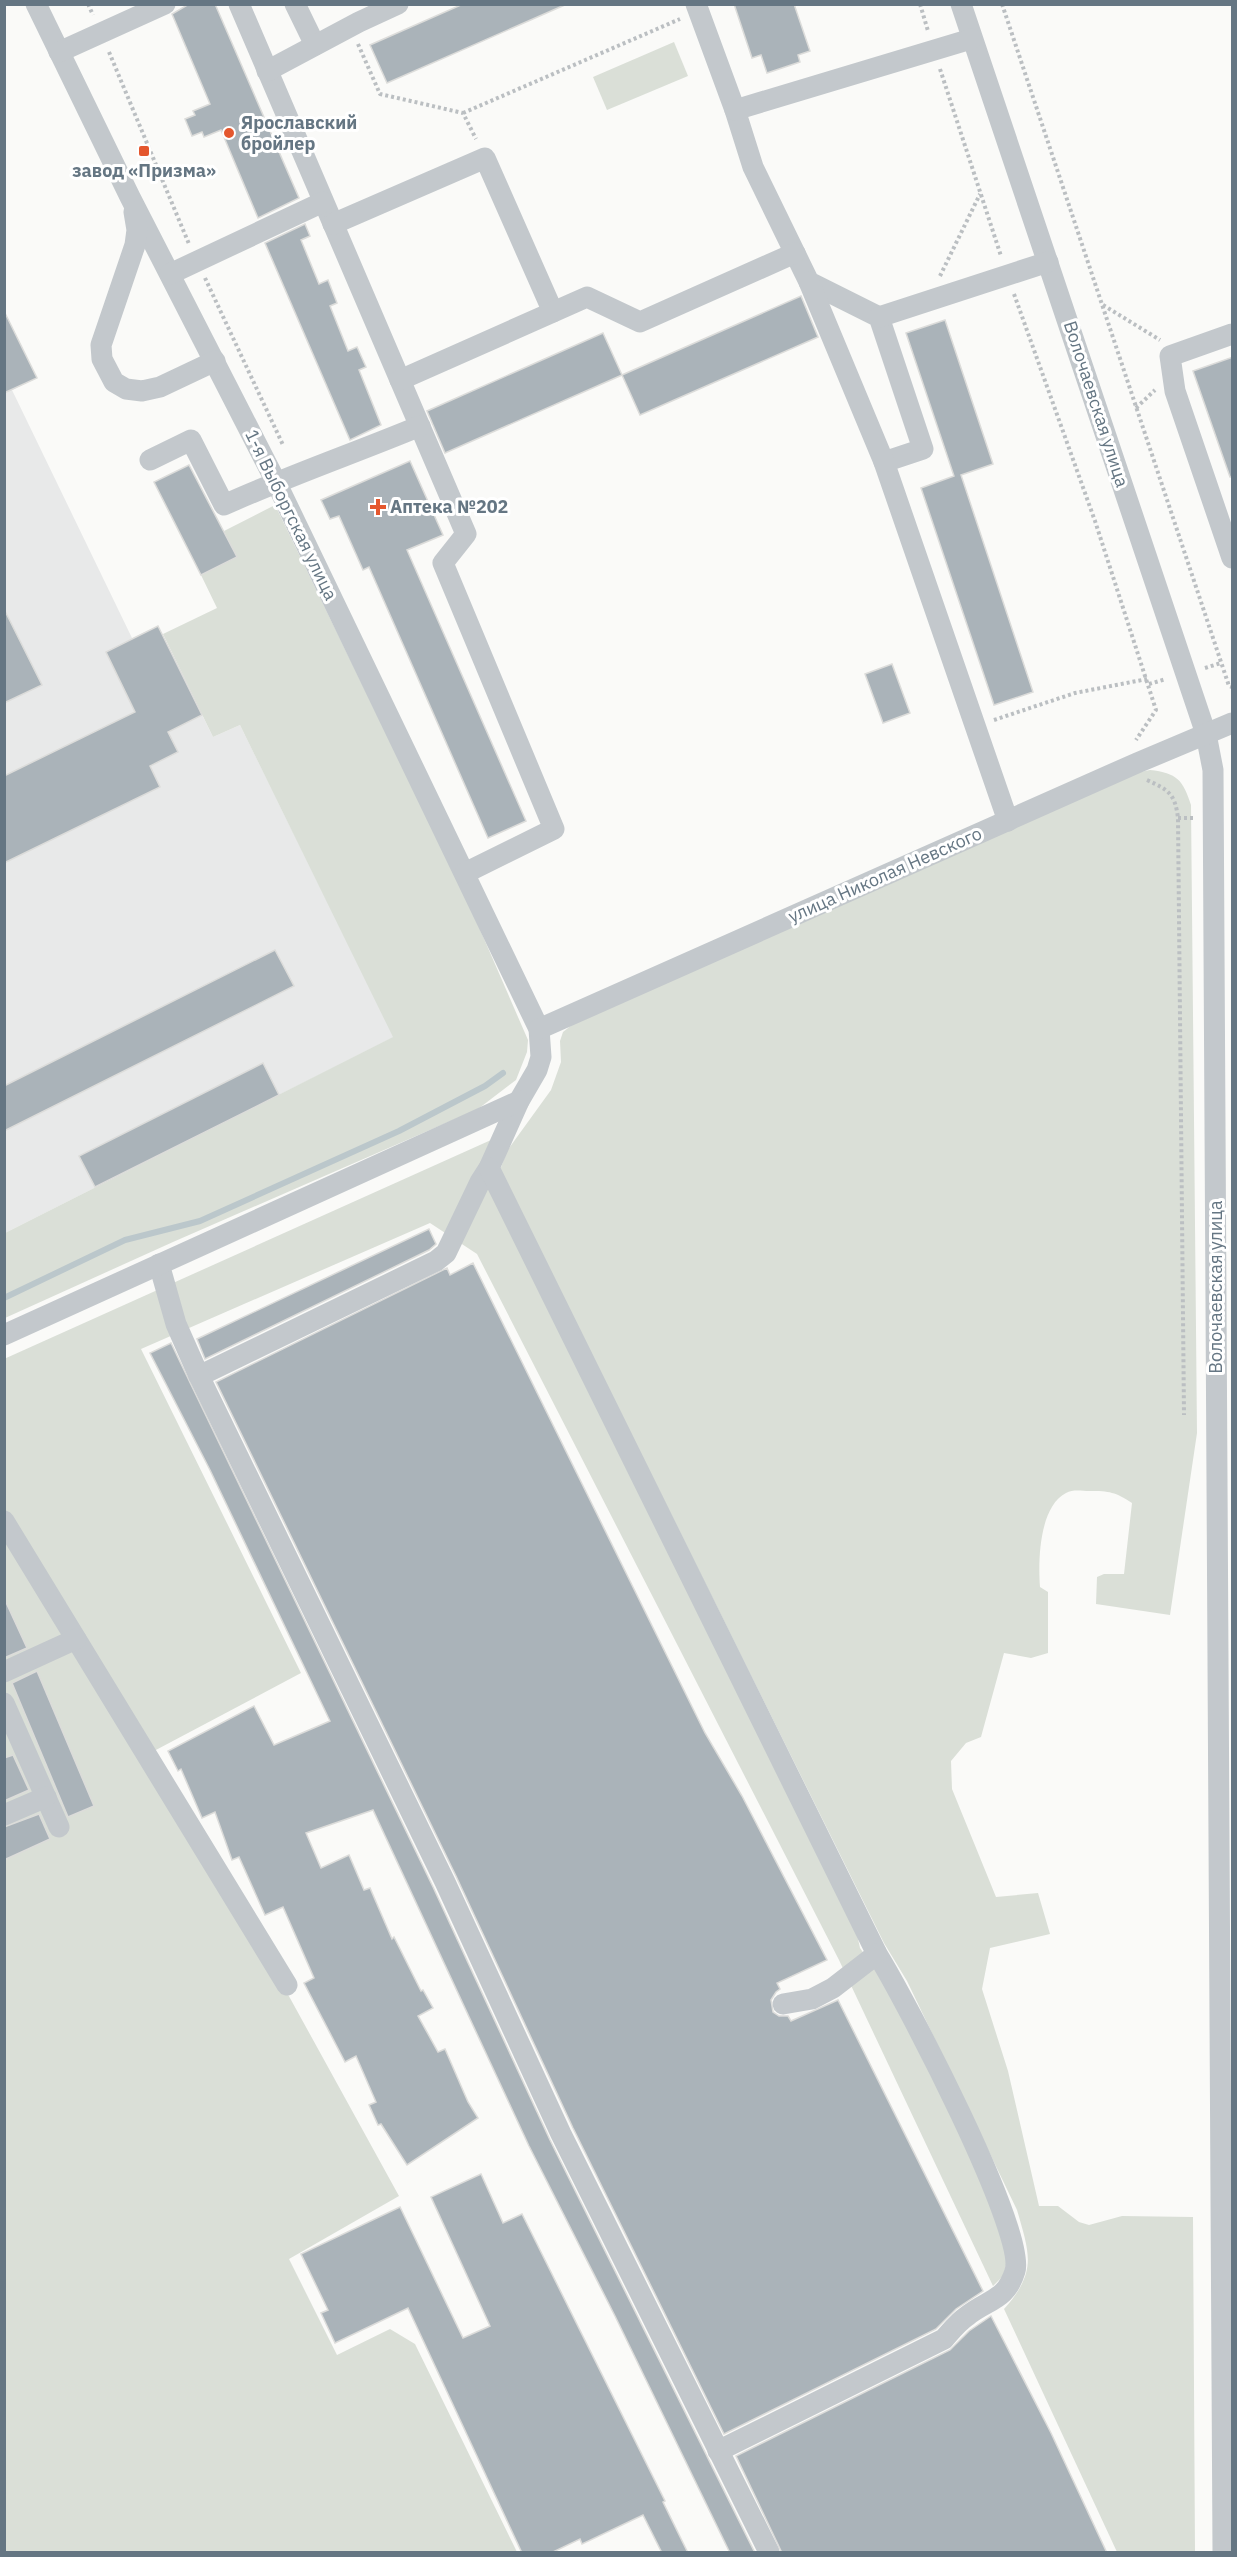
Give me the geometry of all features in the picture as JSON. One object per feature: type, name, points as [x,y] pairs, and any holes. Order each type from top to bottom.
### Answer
[{"type":"street","name":"1-я Выборгская улица","points":[[36,4],[129,197],[276,482],[539,1029]]},
{"type":"street","points":[[59,52],[165,4]]},
{"type":"street","points":[[239,4],[466,534],[443,563],[554,829],[465,873]]},
{"type":"street","points":[[295,4],[315,45]]},
{"type":"street","points":[[267,70],[398,4]]},
{"type":"street","name":"Волочаевская улица","points":[[961,4],[1206,734],[1213,770],[1223,2553]]},
{"type":"street","points":[[698,8],[753,167],[809,282],[884,462],[1008,821]]},
{"type":"street","points":[[735,110],[971,39]]},
{"type":"street","points":[[333,224],[485,158],[553,312]]},
{"type":"street","points":[[129,197],[135,214],[135,245],[101,345],[107,371],[114,382],[126,389],[142,391],[160,387],[215,361]]},
{"type":"street","points":[[170,274],[323,202]]},
{"type":"street","points":[[400,380],[587,297],[640,322],[795,253]]},
{"type":"street","points":[[809,282],[879,317],[1048,262]]},
{"type":"street","points":[[879,317],[923,449],[884,462]]},
{"type":"street","points":[[1233,334],[1170,356],[1175,391],[1233,558]]},
{"type":"street","points":[[150,460],[191,440],[224,505],[276,482],[357,453],[420,426]]},
{"type":"street","name":"улица Николая Невского","points":[[539,1029],[1137,763],[1233,723]]},
{"type":"street","points":[[199,1376],[436,1261],[446,1253],[489,1168],[519,1101],[531,1082],[541,1057],[539,1029]]},
{"type":"street","points":[[4,1335],[519,1101]]},
{"type":"street","points":[[489,1168],[877,1954],[899,1988],[976,2150],[1017,2258],[1016,2270],[1003,2295],[966,2316],[944,2339],[718,2451]]},
{"type":"street","points":[[159,1264],[176,1324],[199,1376],[445,1882],[561,2134],[769,2553]]},
{"type":"street","points":[[4,1521],[287,1985]]},
{"type":"street","points":[[4,1672],[76,1639]]},
{"type":"street","points":[[4,1703],[13,1744],[46,1797],[59,1827]]},
{"type":"street","points":[[4,1815],[46,1797]]},
{"type":"street","points":[[783,2004],[812,1999],[833,1988],[877,1954]]},
{"type":"path","points":[[920,4],[1007,275],[1095,521],[1156,710],[1131,747],[1144,779],[1165,789],[1176,802],[1184,1415]]},
{"type":"path","points":[[1002,4],[1229,686],[1233,687]]},
{"type":"path","points":[[350,27],[380,94],[463,113],[698,8]]},
{"type":"path","points":[[463,113],[485,158]]},
{"type":"path","points":[[929,301],[981,193]]},
{"type":"path","points":[[1102,305],[1180,352]]},
{"type":"path","points":[[975,726],[1074,693],[1147,679]]},
{"type":"shaded area","points":[[674,42],[688,76],[607,110],[593,77]]},
{"type":"shaded area","points":[[4,311],[37,378],[12,390],[132,638],[158,626],[213,737],[240,725],[394,1037],[5,1233]]},
{"type":"shaded area","points":[[275,505],[468,902],[528,1040],[527,1052],[516,1080],[478,1109],[5,1318],[5,1233],[393,1037],[240,725],[213,737],[163,634],[217,608],[201,575],[236,557],[224,531]]},
{"type":"shaded area","points":[[1150,770],[1167,773],[1178,779],[1191,805],[1197,1433],[1170,1615],[1096,1604],[1097,1577],[1104,1574],[1124,1574],[1132,1503],[1107,1492],[1078,1490],[1066,1493],[1050,1510],[1045,1522],[1040,1550],[1040,1587],[1048,1592],[1048,1653],[1031,1658],[1004,1653],[981,1737],[966,1743],[951,1761],[952,1789],[996,1897],[1038,1893],[1050,1934],[990,1948],[982,1989],[1008,2071],[1039,2206],[1058,2206],[1079,2222],[1089,2225],[1122,2216],[1193,2217],[1195,2552],[1117,2552],[1004,2309],[1022,2284],[1028,2262],[1025,2239],[1017,2210],[907,1981],[884,1943],[500,1170],[507,1151],[551,1090],[561,1062],[560,1041],[563,1032],[573,1024],[1135,773]]},
{"type":"shaded area","points":[[491,1140],[484,1163],[856,1930],[860,1948],[885,1984],[950,2111],[993,2210],[1008,2258],[1003,2276],[993,2286],[839,1960],[477,1254],[430,1223],[141,1349],[301,1673],[154,1751],[399,2196],[289,2259],[337,2355],[390,2329],[415,2344],[517,2552],[5,2552],[4,1359]]},
{"type":"building","points":[[189,4],[215,4],[299,198],[258,218],[221,130],[204,137],[202,132],[192,136],[185,119],[195,115],[193,111],[210,104],[172,14]]},
{"type":"building","points":[[463,4],[567,4],[387,83],[370,45]]},
{"type":"building","points":[[734,4],[794,4],[810,51],[798,55],[800,62],[767,73],[761,55],[752,58]]},
{"type":"building","points":[[305,224],[310,236],[301,240],[319,284],[328,280],[337,303],[330,306],[348,351],[357,347],[366,367],[359,370],[381,425],[350,440],[265,243]]},
{"type":"building","points":[[801,296],[818,337],[640,415],[622,375]]},
{"type":"building","points":[[4,311],[37,378],[4,393]]},
{"type":"building","points":[[945,320],[993,464],[961,475],[1033,692],[994,705],[921,488],[954,476],[906,333]]},
{"type":"building","points":[[603,333],[622,375],[445,453],[427,411]]},
{"type":"building","points":[[1233,357],[1233,477],[1230,477],[1193,371]]},
{"type":"building","points":[[410,461],[443,535],[407,550],[526,821],[488,838],[369,567],[363,570],[339,516],[330,519],[321,500]]},
{"type":"building","points":[[189,465],[237,557],[201,575],[154,482]]},
{"type":"building","points":[[4,609],[42,685],[4,703]]},
{"type":"building","points":[[158,626],[202,715],[168,732],[178,752],[150,766],[160,787],[4,863],[4,776],[135,712],[106,652]]},
{"type":"building","points":[[892,664],[910,713],[883,723],[865,674]]},
{"type":"building","points":[[275,950],[294,986],[4,1131],[4,1086]]},
{"type":"building","points":[[263,1063],[279,1095],[95,1187],[79,1156]]},
{"type":"building","points":[[429,1229],[436,1244],[429,1250],[205,1359],[197,1339]]},
{"type":"building","points":[[473,1263],[705,1733],[742,1796],[827,1960],[777,1983],[780,1989],[771,2000],[773,2012],[779,2016],[788,2016],[791,2021],[838,2000],[983,2291],[956,2309],[936,2329],[724,2434],[573,2128],[456,1876],[216,1382],[447,1268],[450,1275]]},
{"type":"building","points":[[171,1343],[433,1887],[550,2140],[755,2553],[730,2553],[615,2316],[529,2146],[373,1810],[306,1833],[321,1868],[349,1855],[364,1890],[370,1888],[392,1939],[394,1937],[421,1991],[423,1990],[433,2008],[418,2016],[438,2052],[445,2049],[468,2102],[478,2118],[407,2165],[381,2124],[378,2125],[369,2105],[376,2102],[356,2056],[345,2062],[304,1983],[314,1978],[283,1907],[265,1915],[239,1857],[232,1860],[215,1812],[202,1818],[181,1769],[178,1771],[168,1751],[254,1706],[274,1745],[330,1721],[210,1470],[150,1353]]},
{"type":"building","points":[[4,1598],[27,1648],[4,1658]]},
{"type":"building","points":[[37,1671],[94,1806],[68,1817],[12,1683]]},
{"type":"building","points":[[13,1755],[29,1790],[4,1801],[4,1758]]},
{"type":"building","points":[[39,1814],[50,1839],[4,1860],[4,1827]]},
{"type":"building","points":[[481,2174],[503,2223],[522,2214],[665,2501],[663,2502],[688,2553],[662,2553],[643,2515],[582,2544],[580,2539],[551,2553],[522,2553],[408,2308],[335,2343],[321,2313],[328,2310],[301,2254],[400,2207],[463,2338],[490,2326],[431,2197]]},
{"type":"building","points":[[991,2316],[1051,2433],[1107,2553],[782,2553],[736,2456],[950,2350],[969,2331]]},
{"type":"waterway","points":[[4,1298],[125,1240],[200,1221],[399,1131],[485,1086],[503,1073]]},
{"type":"place","name":"Ярославский бройлер","points":[[229,133]]},
{"type":"place","name":"завод «Призма»","points":[[144,151]]},
{"type":"place","name":"Аптека №202","points":[[378,507]]}]
